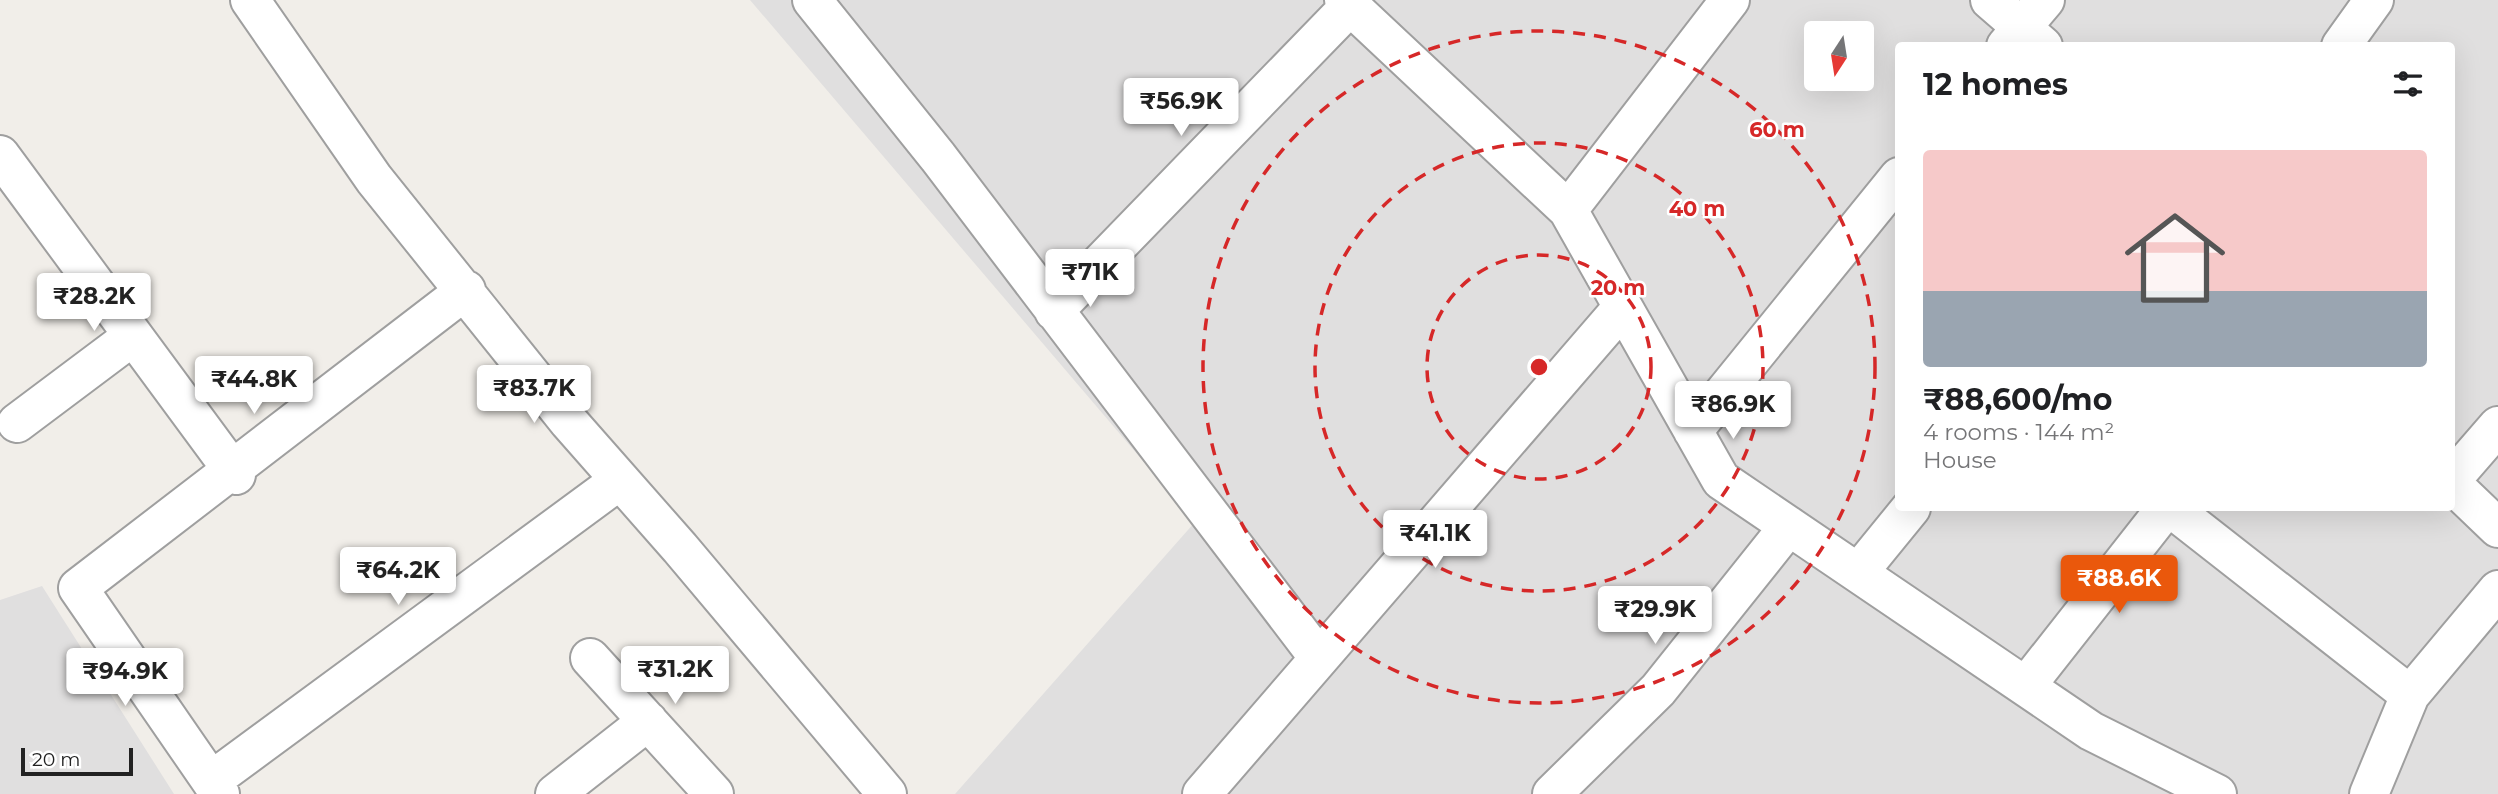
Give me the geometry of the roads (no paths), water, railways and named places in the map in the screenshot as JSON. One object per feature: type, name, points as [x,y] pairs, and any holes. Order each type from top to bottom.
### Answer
[{"type":"street","points":[[250,0],[374,179],[466,290],[569,422],[887,794]]},
{"type":"street","points":[[812,0],[929,147],[1319,658]]},
{"type":"street","points":[[1569,210],[1730,0]]},
{"type":"street","points":[[1990,0],[2029,29]]},
{"type":"street","points":[[2344,42],[2374,0]]},
{"type":"street","points":[[1054,312],[1347,3],[1569,210],[1721,480],[2091,731],[2217,794]]},
{"type":"street","points":[[0,155],[234,472]]},
{"type":"street","points":[[1693,431],[1895,182]]},
{"type":"street","points":[[466,290],[234,472],[79,589],[215,788],[620,480]]},
{"type":"street","points":[[1202,794],[1623,307]]},
{"type":"street","points":[[17,423],[133,336]]},
{"type":"street","points":[[2455,476],[2498,426]]},
{"type":"street","points":[[2455,487],[2498,528]]},
{"type":"street","points":[[1858,573],[1909,511]]},
{"type":"street","points":[[2026,686],[2167,511]]},
{"type":"street","points":[[2173,511],[2410,695]]},
{"type":"street","points":[[1552,794],[1658,690],[1789,526]]},
{"type":"street","points":[[2370,794],[2410,695],[2498,590]]},
{"type":"street","points":[[590,658],[714,794]]},
{"type":"street","points":[[555,794],[648,721]]}]
